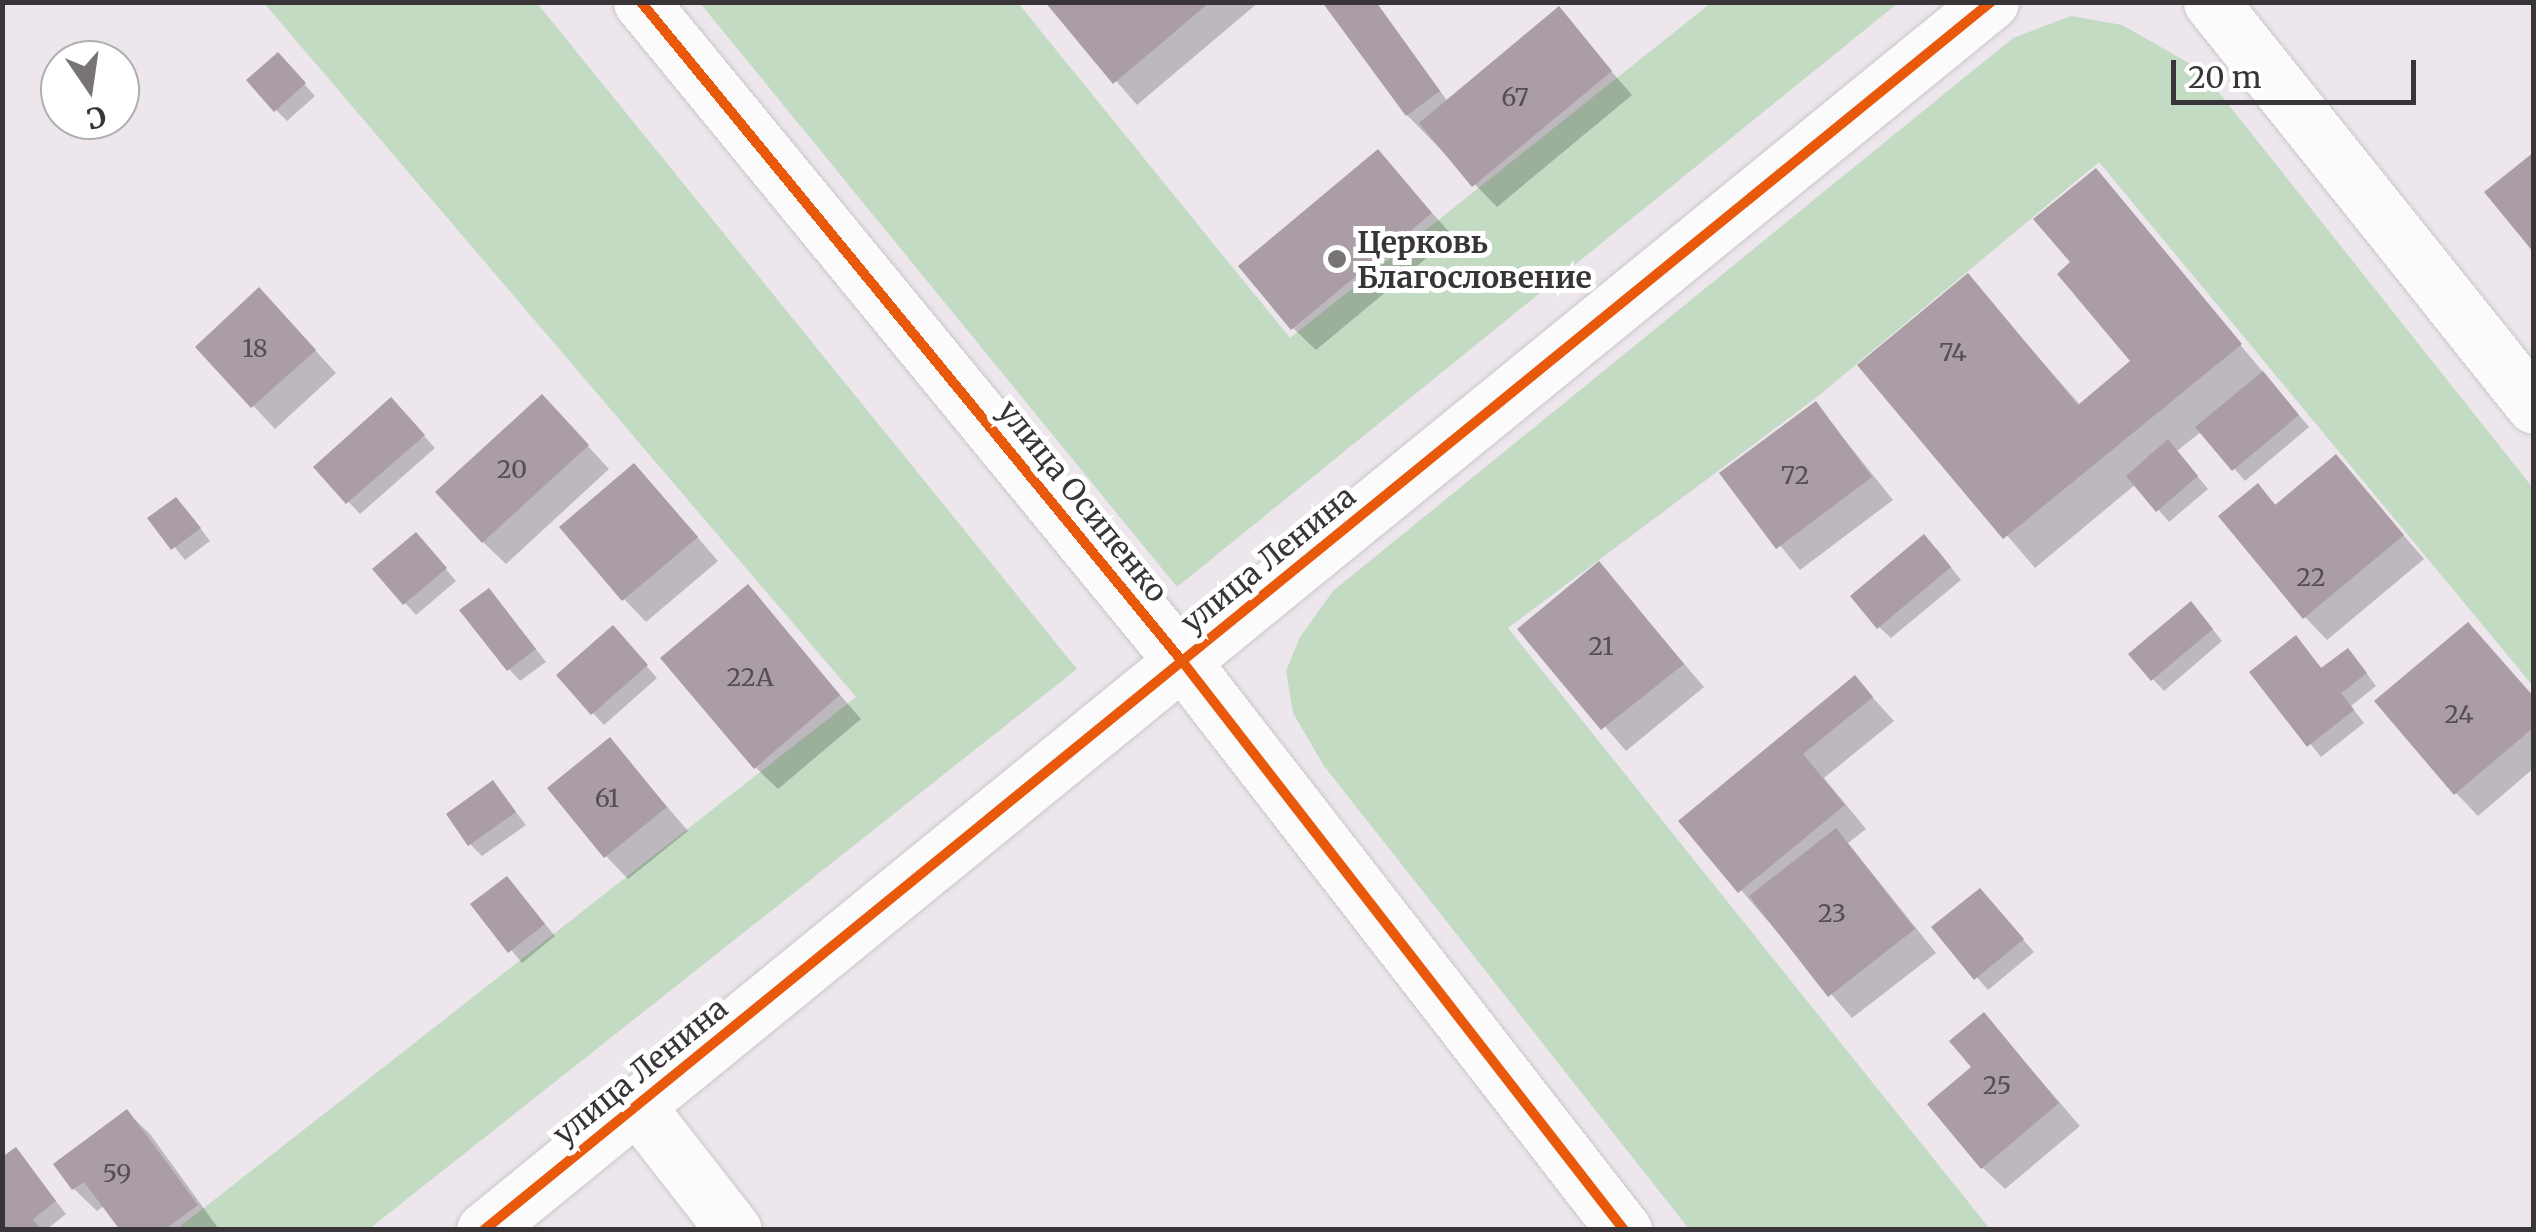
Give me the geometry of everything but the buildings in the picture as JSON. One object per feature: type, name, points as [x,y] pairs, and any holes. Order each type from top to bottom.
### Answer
[{"type":"street","name":"улица Осипенко","points":[[641,2],[1182,661],[1624,1230]]},
{"type":"street","name":"улица Ленина","points":[[484,1230],[1990,2]]},
{"type":"street","points":[[2211,2],[2534,406]]},
{"type":"street","points":[[636,1106],[734,1230]]},
{"type":"green space","points":[[264,3],[537,3],[1077,669],[369,1229],[177,1229],[856,697]]},
{"type":"green space","points":[[700,3],[1018,3],[1290,338],[1711,3],[1898,3],[1177,587]]},
{"type":"green space","points":[[2071,16],[2122,25],[2201,70],[2533,488],[2533,686],[2099,162],[1817,397],[1508,628],[1990,1229],[1689,1229],[1324,766],[1293,713],[1286,671],[1300,637],[1333,591],[2013,38]]},
{"type":"cycle path","points":[[641,2],[1182,661],[1624,1230]]},
{"type":"cycle path","points":[[484,1230],[1991,2]]},
{"type":"place","name":"Церковь Благословение","points":[[1337,259]]}]
